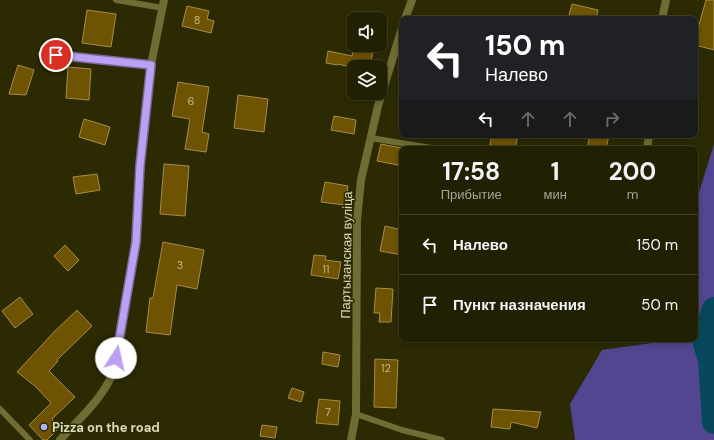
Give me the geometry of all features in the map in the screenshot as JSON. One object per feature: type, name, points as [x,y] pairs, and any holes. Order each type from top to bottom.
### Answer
[{"type":"street","points":[[406,16],[412,0]]},
{"type":"street","points":[[663,16],[666,0]]},
{"type":"street","points":[[60,440],[97,399],[107,386],[113,372],[136,242],[140,166],[151,65],[164,4]]},
{"type":"street","name":"Партызанская вуліца","points":[[351,440],[356,414],[357,220],[361,180],[378,106],[399,38]]},
{"type":"lane","points":[[116,0],[164,4]]},
{"type":"lane","points":[[41,54],[151,65]]},
{"type":"lane","points":[[371,138],[419,146]]},
{"type":"lane","points":[[0,409],[30,440]]},
{"type":"lane","points":[[356,414],[402,430],[442,440]]},
{"type":"shaded area","points":[[714,144],[714,440],[575,440],[570,404],[602,350],[652,342],[698,342],[698,195]]},
{"type":"building","points":[[706,0],[714,0],[714,50],[698,46],[698,28]]},
{"type":"building","points":[[572,4],[598,10],[597,16],[569,15]]},
{"type":"building","points":[[187,6],[209,11],[207,19],[214,21],[211,33],[182,26]]},
{"type":"building","points":[[87,10],[116,14],[111,47],[82,43]]},
{"type":"building","points":[[328,51],[352,56],[353,52],[373,52],[371,60],[347,60],[347,66],[326,63]]},
{"type":"building","points":[[18,65],[34,70],[26,95],[9,94]]},
{"type":"building","points":[[68,67],[91,69],[89,100],[66,98]]},
{"type":"building","points":[[178,82],[209,87],[202,132],[209,134],[206,152],[185,149],[190,119],[172,116]]},
{"type":"building","points":[[238,95],[268,99],[264,132],[234,128]]},
{"type":"building","points":[[334,116],[356,120],[354,134],[331,130]]},
{"type":"building","points":[[84,119],[110,127],[105,145],[79,137]]},
{"type":"building","points":[[491,138],[517,138],[516,146],[490,146]]},
{"type":"building","points":[[589,138],[608,138],[607,146],[588,146]]},
{"type":"building","points":[[381,144],[399,147],[398,165],[377,161]]},
{"type":"building","points":[[164,164],[189,166],[185,216],[160,214]]},
{"type":"building","points":[[97,174],[100,190],[76,194],[73,177]]},
{"type":"building","points":[[325,182],[348,186],[345,205],[321,202]]},
{"type":"building","points":[[385,226],[399,229],[399,254],[380,251]]},
{"type":"building","points":[[163,242],[204,250],[197,289],[177,285],[170,335],[146,332],[150,298],[153,298]]},
{"type":"building","points":[[65,245],[79,260],[68,271],[54,256]]},
{"type":"building","points":[[314,255],[326,256],[325,260],[341,262],[338,279],[311,275]]},
{"type":"building","points":[[376,288],[393,289],[391,322],[379,322],[380,313],[374,313]]},
{"type":"building","points":[[20,297],[33,314],[15,328],[2,311]]},
{"type":"building","points":[[77,310],[92,326],[57,360],[58,361],[49,371],[75,397],[52,419],[60,427],[47,440],[43,440],[29,425],[51,403],[35,386],[17,372],[54,332]]},
{"type":"building","points":[[323,352],[340,355],[338,367],[322,364]]},
{"type":"building","points":[[375,359],[398,360],[396,408],[374,407]]},
{"type":"building","points":[[292,388],[304,392],[301,402],[288,398]]},
{"type":"building","points":[[319,399],[340,401],[338,425],[316,423]]},
{"type":"building","points":[[493,409],[541,412],[537,428],[511,422],[510,429],[491,427]]},
{"type":"building","points":[[262,425],[277,427],[275,438],[260,436]]},
{"type":"waterway","points":[[714,309],[709,323],[705,344],[710,360],[714,422]]},
{"type":"place","name":"Pizza on the road","points":[[44,427]]},
{"type":"route","points":[[56,55],[151,65],[140,166],[136,242],[116,358]]}]
